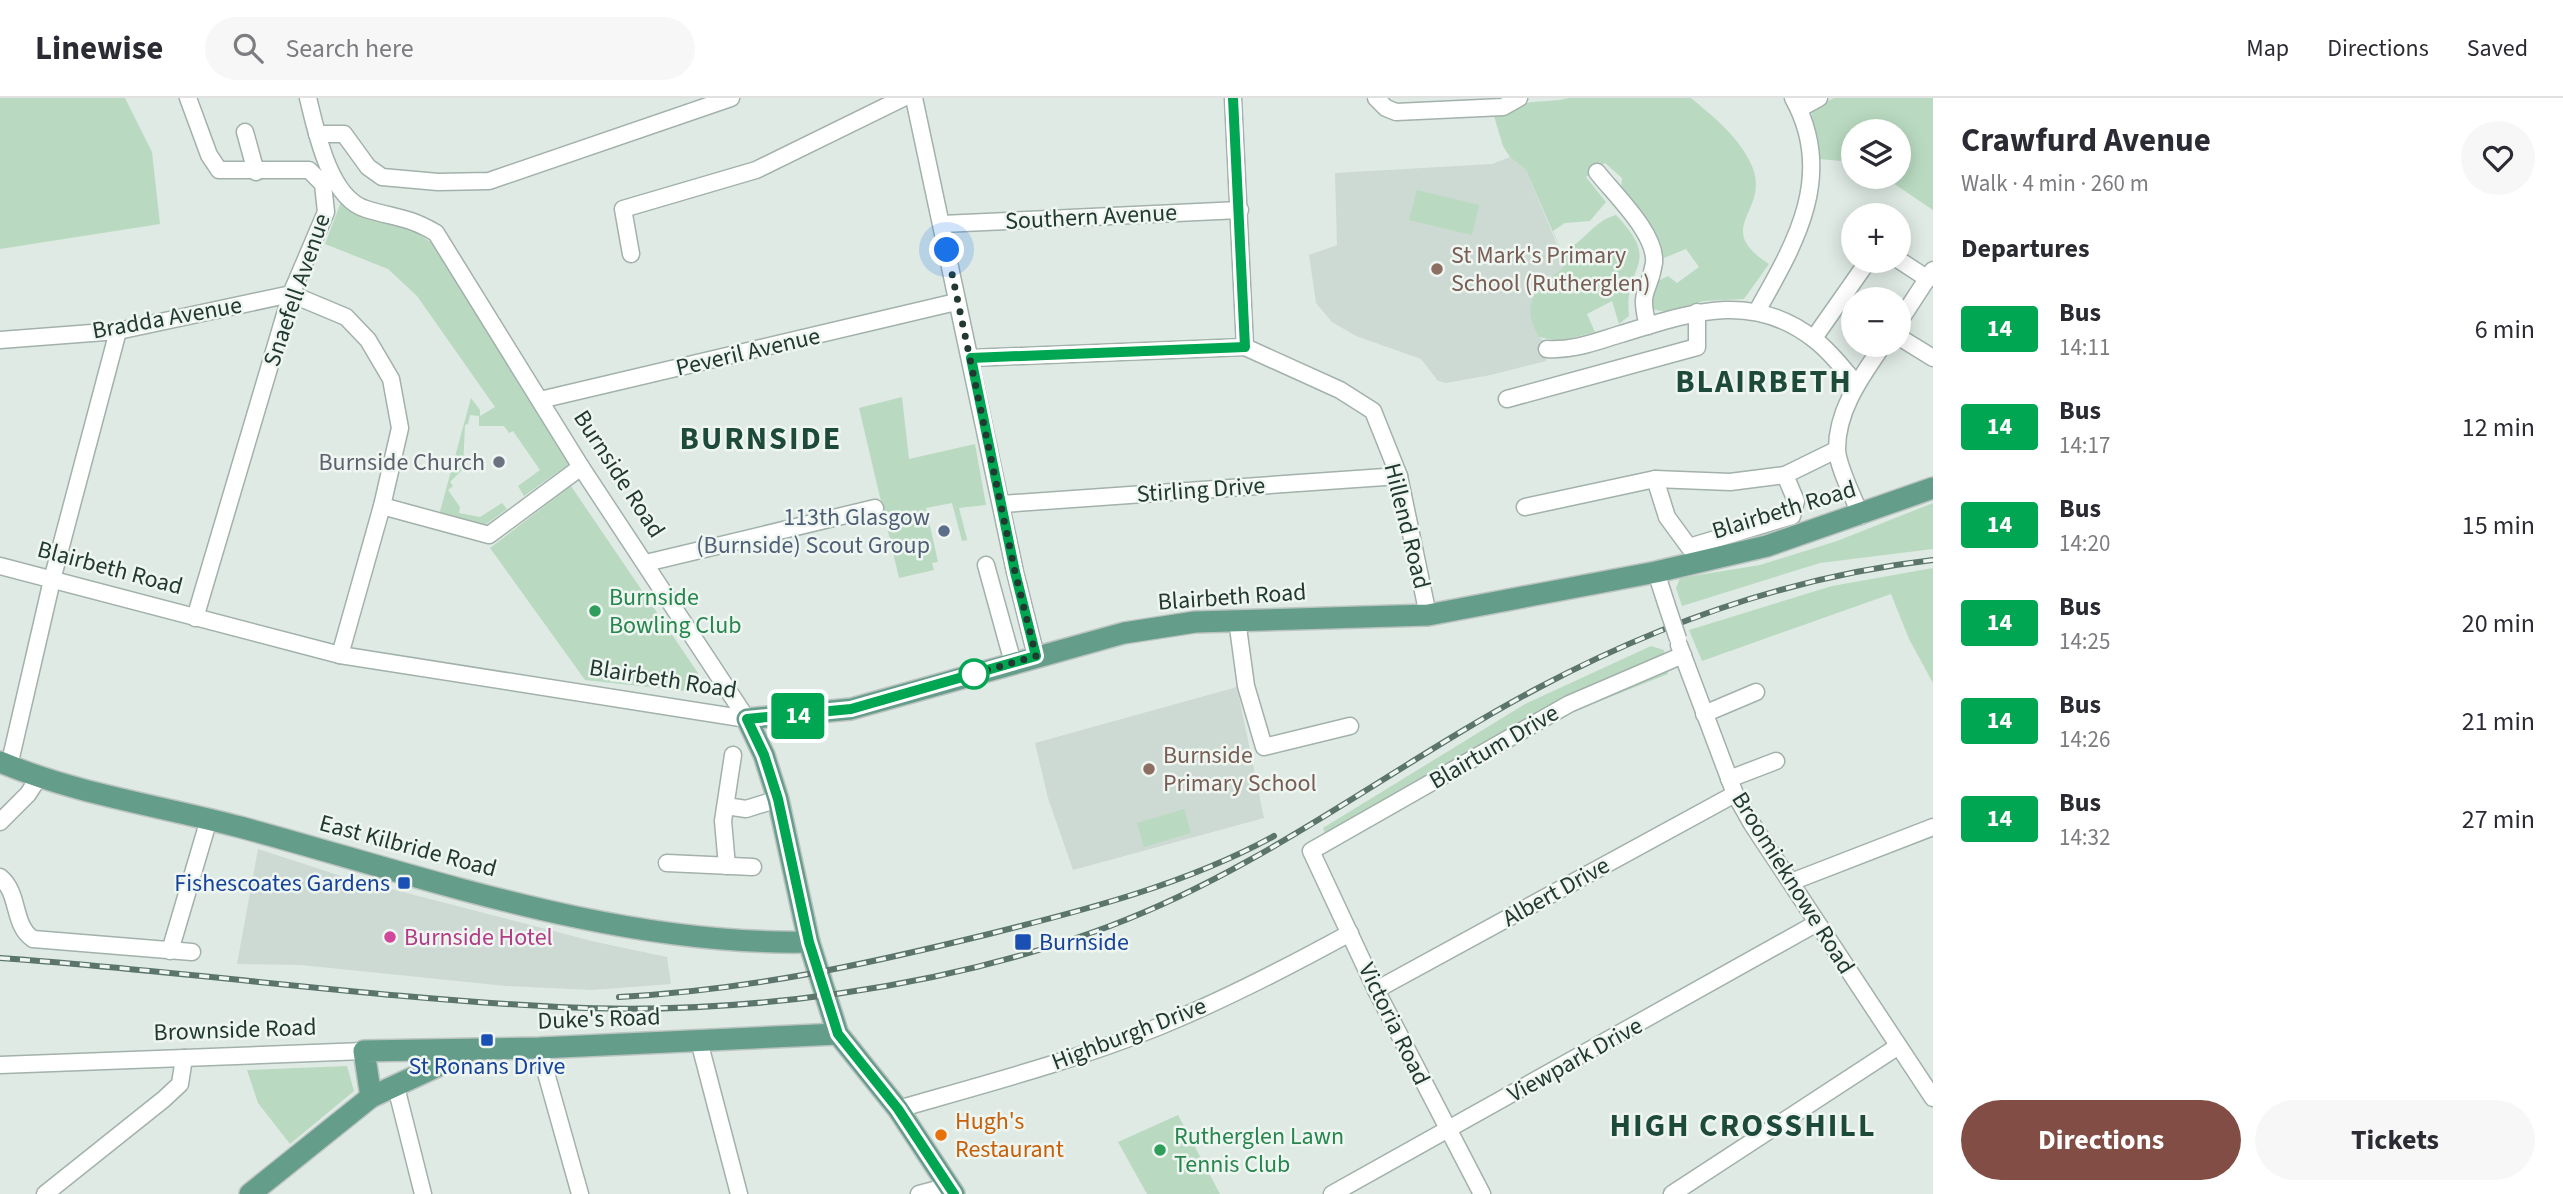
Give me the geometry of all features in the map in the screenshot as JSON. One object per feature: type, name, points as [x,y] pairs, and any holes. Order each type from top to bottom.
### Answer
[{"type":"main road","name":"Blairbeth Road","points":[[747,719],[851,709],[1124,633],[1195,622],[1428,615],[1656,572],[1767,546],[1861,516],[1933,488]]},
{"type":"main road","name":"Burnside Road","points":[[747,719],[764,755],[778,799],[809,942],[838,1034]]},
{"type":"main road","name":"East Kilbride Road","points":[[4,764],[39,777],[209,819],[573,918],[680,937],[748,944],[809,942]]},
{"type":"main road","points":[[838,1034],[898,1109],[952,1190]]},
{"type":"main road","name":"Duke's Road","points":[[256,1192],[372,1097],[471,1050],[838,1034]]},
{"type":"main road","name":"Brownside Road","points":[[364,1051],[471,1050]]},
{"type":"main road","points":[[364,1051],[372,1097]]},
{"type":"street","name":"Snaefell Avenue","points":[[188,98],[209,155],[219,170],[256,172],[303,169],[314,173],[323,184],[326,212],[291,294],[195,618]]},
{"type":"street","name":"Burnside Road","points":[[308,98],[328,165],[353,203],[363,208],[413,219],[436,233],[581,467],[747,719]]},
{"type":"street","points":[[317,134],[344,134],[368,167],[382,177],[438,182],[489,181],[731,98]]},
{"type":"street","points":[[631,254],[622,209],[756,170],[903,98]]},
{"type":"street","points":[[914,98],[1015,572],[1036,656]]},
{"type":"street","points":[[971,358],[1245,347],[1233,98]]},
{"type":"street","points":[[1376,98],[1386,108],[1396,112],[1503,107],[1520,98]]},
{"type":"street","points":[[1757,311],[1793,246],[1809,197],[1810,169],[1796,104],[1819,98]]},
{"type":"street","points":[[245,132],[256,172]]},
{"type":"street","points":[[1597,172],[1653,245],[1654,262],[1642,296],[1648,326]]},
{"type":"street","name":"Southern Avenue","points":[[942,224],[1240,210]]},
{"type":"street","points":[[1911,268],[1930,281],[1911,306]]},
{"type":"street","points":[[1814,338],[1860,273]]},
{"type":"street","points":[[291,294],[346,317],[368,340],[391,379],[400,428],[382,506],[340,655]]},
{"type":"street","name":"Bradda Avenue","points":[[0,340],[118,331],[291,294]]},
{"type":"street","name":"Peveril Avenue","points":[[540,400],[956,302]]},
{"type":"street","points":[[1548,349],[1578,347],[1697,312],[1757,311],[1784,319],[1814,338],[1856,383]]},
{"type":"street","points":[[1507,399],[1697,347],[1697,312]]},
{"type":"street","points":[[4,764],[118,331]]},
{"type":"street","points":[[1911,344],[1933,358]]},
{"type":"street","name":"Hillend Road","points":[[1245,347],[1340,390],[1373,411],[1399,476],[1428,615]]},
{"type":"street","points":[[1861,516],[1836,450],[1842,419],[1856,383],[1874,357]]},
{"type":"street","points":[[1525,507],[1655,479],[1730,482],[1785,475],[1836,450]]},
{"type":"street","points":[[382,506],[489,535],[581,467]]},
{"type":"street","points":[[1655,479],[1667,517],[1689,547],[1792,516],[1796,501],[1785,475]]},
{"type":"street","name":"Stirling Drive","points":[[1002,503],[1399,476]]},
{"type":"street","points":[[646,563],[875,508]]},
{"type":"street","points":[[986,565],[1013,663]]},
{"type":"street","name":"Blairbeth Road","points":[[0,566],[340,655],[747,719]]},
{"type":"street","name":"Broomieknowe Road","points":[[1656,572],[1683,656],[1732,787],[1897,1047],[1933,1098]]},
{"type":"street","points":[[1237,620],[1246,686],[1264,747],[1350,726]]},
{"type":"street","name":"Blairtum Drive","points":[[1311,851],[1569,704],[1683,656]]},
{"type":"street","points":[[1704,714],[1756,692]]},
{"type":"street","points":[[727,866],[723,821],[728,769],[733,755]]},
{"type":"street","name":"Albert Drive","points":[[1376,990],[1776,761]]},
{"type":"street","points":[[0,822],[28,794],[39,777]]},
{"type":"street","points":[[726,806],[746,809],[778,799]]},
{"type":"street","points":[[170,951],[209,819]]},
{"type":"street","points":[[1791,882],[1933,827]]},
{"type":"street","name":"Victoria Road","points":[[1311,851],[1376,990],[1482,1194]]},
{"type":"street","points":[[667,863],[753,867]]},
{"type":"street","points":[[0,877],[13,893],[22,928],[33,939],[191,953]]},
{"type":"street","name":"Viewpark Drive","points":[[1332,1194],[1448,1132],[1817,923]]},
{"type":"street","name":"Highburgh Drive","points":[[898,1109],[1029,1072],[1159,1027],[1278,973],[1350,933]]},
{"type":"street","points":[[699,1041],[739,1194]]},
{"type":"street","points":[[1672,1194],[1897,1047]]},
{"type":"street","points":[[539,1048],[580,1194]]},
{"type":"street","name":"Brownside Road","points":[[0,1065],[364,1051]]},
{"type":"street","points":[[44,1194],[180,1084],[184,1058]]},
{"type":"street","points":[[397,1087],[423,1194]]},
{"type":"street","points":[[919,1194],[952,1190]]},
{"type":"shaded area","name":"St Mark's Primary School (Rutherglen)","points":[[1510,157],[1526,170],[1566,266],[1539,337],[1548,344],[1546,361],[1491,375],[1446,383],[1438,381],[1421,359],[1356,336],[1332,322],[1316,303],[1309,255],[1337,245],[1335,173],[1492,164]]},
{"type":"shaded area","name":"Burnside Primary School","points":[[1237,687],[1264,818],[1073,870],[1048,798],[1035,743]]},
{"type":"shaded area","points":[[258,849],[341,876],[596,942],[667,957],[671,984],[592,990],[506,986],[301,965],[237,964]]},
{"type":"green space","points":[[0,98],[125,98],[152,152],[160,224],[0,249]]},
{"type":"green space","points":[[1569,98],[1691,98],[1717,120],[1741,146],[1752,166],[1756,182],[1755,196],[1743,229],[1745,240],[1752,251],[1769,264],[1744,299],[1704,301],[1666,312],[1648,308],[1652,284],[1668,276],[1677,283],[1699,267],[1686,249],[1664,258],[1650,224],[1621,191],[1622,178],[1605,163],[1586,177],[1606,202],[1590,221],[1565,223],[1553,231],[1562,252],[1601,222],[1616,215],[1630,232],[1640,255],[1631,285],[1629,316],[1619,324],[1612,301],[1587,314],[1595,332],[1559,341],[1539,337],[1533,324],[1531,304],[1540,288],[1565,266],[1565,260],[1526,170],[1510,157],[1503,146],[1494,116],[1509,106]]},
{"type":"green space","points":[[1834,98],[1933,98],[1933,210],[1902,189],[1911,189],[1911,119],[1841,119],[1841,161],[1819,159],[1811,110]]},
{"type":"green space","points":[[1417,190],[1479,205],[1472,235],[1409,220]]},
{"type":"green space","points":[[341,202],[378,221],[402,223],[435,245],[569,457],[569,464],[524,496],[518,486],[540,470],[513,431],[509,433],[504,426],[479,426],[479,416],[470,415],[468,424],[465,425],[463,469],[450,482],[453,486],[448,490],[460,507],[459,513],[480,517],[502,503],[507,509],[485,525],[439,515],[471,398],[480,410],[480,416],[495,407],[417,296],[388,269],[325,244]]},
{"type":"green space","points":[[902,397],[909,459],[975,444],[986,505],[959,508],[970,551],[967,540],[962,541],[952,503],[926,508],[938,562],[932,563],[934,570],[899,578],[859,408]]},
{"type":"green space","name":"Burnside Bowling Club","points":[[571,486],[698,673],[695,686],[685,691],[585,680],[490,548]]},
{"type":"green space","points":[[1933,503],[1933,549],[1820,563],[1682,606],[1676,588],[1680,578],[1760,565],[1837,541]]},
{"type":"green space","points":[[1933,568],[1933,683],[1909,639],[1891,594],[1702,661],[1689,630],[1832,586]]},
{"type":"green space","points":[[1651,646],[1664,650],[1668,674],[1575,711],[1537,714],[1326,836],[1323,828],[1525,704]]},
{"type":"green space","points":[[1184,809],[1191,833],[1144,847],[1137,823]]},
{"type":"green space","points":[[347,1066],[354,1091],[290,1144],[258,1103],[247,1070]]},
{"type":"green space","name":"Rutherglen Lawn Tennis Club","points":[[1178,1115],[1220,1194],[1147,1194],[1118,1142]]},
{"type":"railway","points":[[0,958],[489,1003],[627,1009],[768,1002],[909,982],[978,967],[1045,948],[1110,926],[1167,902],[1275,846],[1538,688],[1584,664],[1680,623],[1779,590],[1881,567],[1933,560]]},
{"type":"railway","points":[[619,997],[760,982],[896,956],[989,934],[1171,882],[1274,836]]},
{"type":"bus line","name":"14","points":[[954,1194],[898,1109],[838,1034],[809,942],[778,799],[764,755],[747,719],[851,709],[1036,656],[1015,572],[971,358],[1245,347],[1233,98]]},
{"type":"place","name":"St Mark's Primary School (Rutherglen)","points":[[1437,269]]},
{"type":"place","name":"Burnside Church","points":[[499,462]]},
{"type":"place","name":"113th Glasgow (Burnside) Scout Group","points":[[944,531]]},
{"type":"place","name":"Burnside Bowling Club","points":[[595,611]]},
{"type":"place","name":"Burnside Primary School","points":[[1149,769]]},
{"type":"place","name":"Fishescoates Gardens","points":[[404,883]]},
{"type":"place","name":"Burnside Hotel","points":[[390,937]]},
{"type":"place","name":"Burnside","points":[[1023,942]]},
{"type":"place","name":"St Ronans Drive","points":[[487,1040]]},
{"type":"place","name":"Hugh's Restaurant","points":[[941,1135]]},
{"type":"place","name":"Rutherglen Lawn Tennis Club","points":[[1160,1150]]},
{"type":"district","name":"BLAIRBETH","points":[[1764,382]]},
{"type":"district","name":"BURNSIDE","points":[[761,439]]},
{"type":"district","name":"HIGH CROSSHILL","points":[[1743,1126]]},
{"type":"route","points":[[947,250],[1015,572],[1036,656],[974,674]]}]
